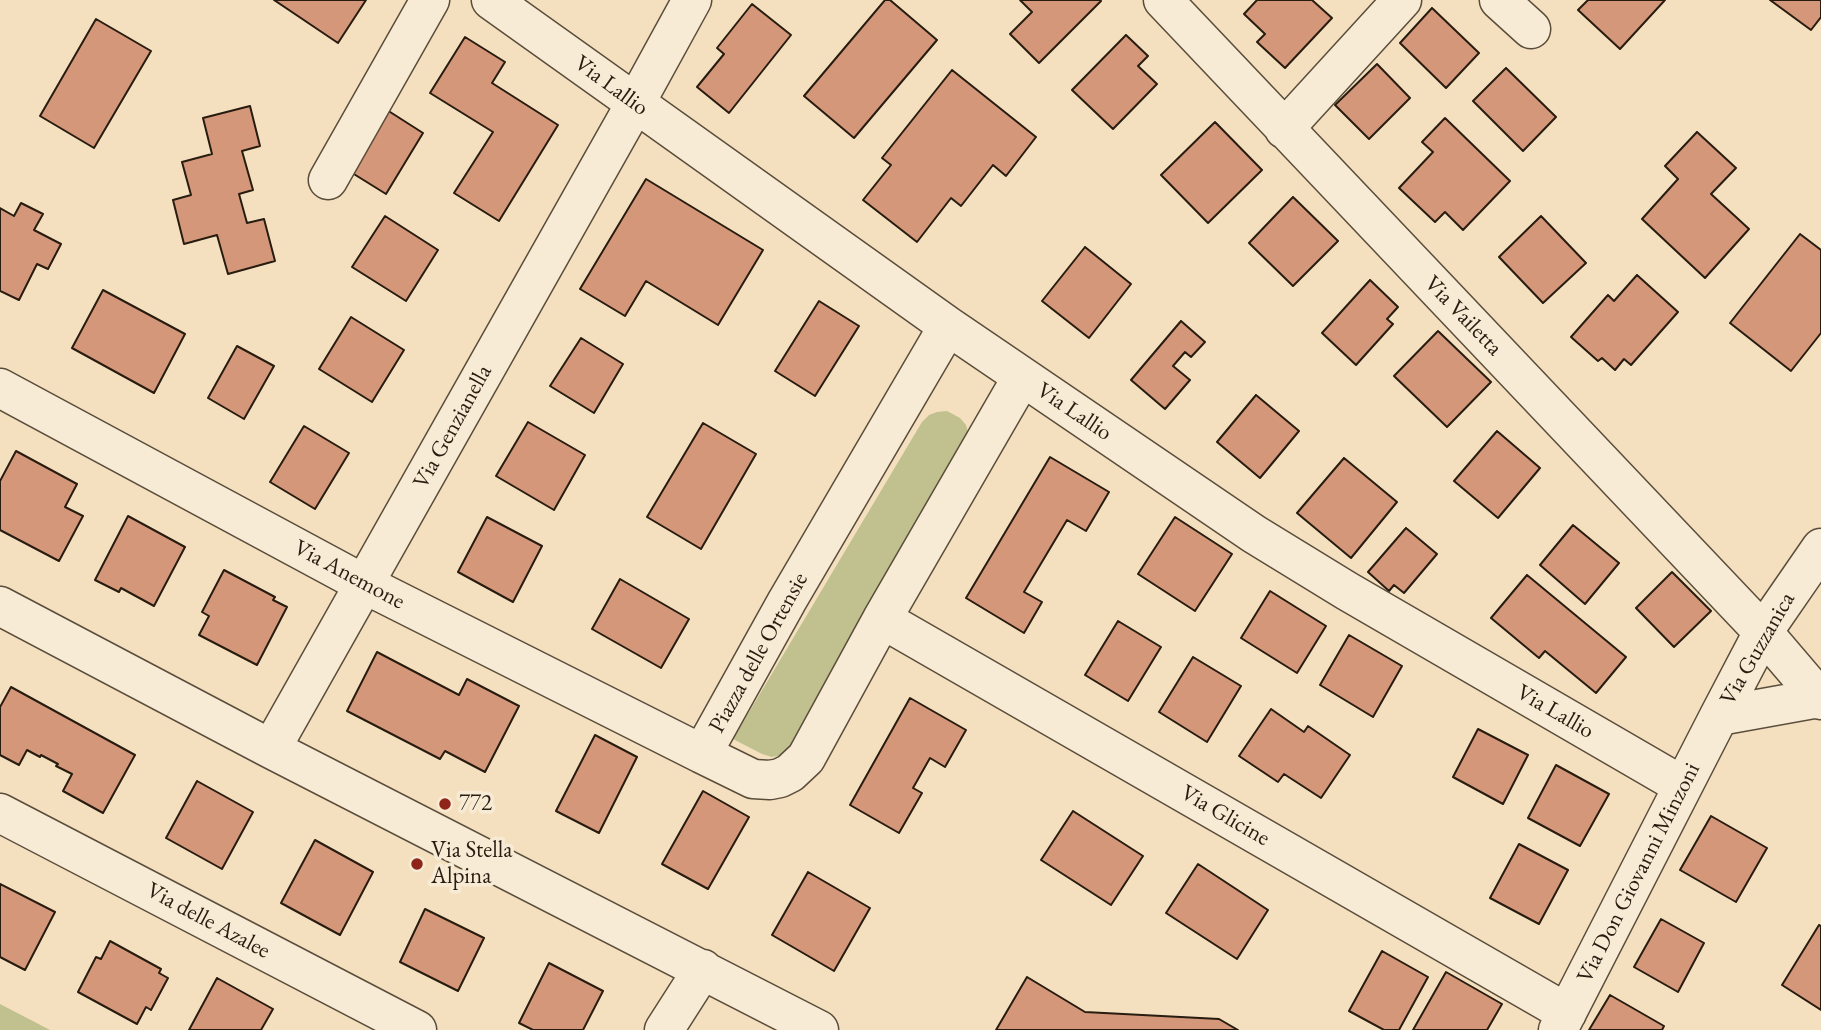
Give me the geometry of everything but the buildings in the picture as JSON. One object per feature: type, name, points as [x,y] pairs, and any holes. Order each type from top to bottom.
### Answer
[{"type":"street","points":[[328,180],[430,0]]},
{"type":"street","name":"Via Lallio","points":[[491,0],[948,326],[1254,534],[1683,786]]},
{"type":"street","name":"Via Genzianella","points":[[271,749],[692,0]]},
{"type":"street","name":"Via Vailetta","points":[[1163,0],[1763,632],[1820,699]]},
{"type":"street","points":[[1284,129],[1402,0]]},
{"type":"street","points":[[1499,0],[1531,29]]},
{"type":"street","name":"Piazza delle Ortensie","points":[[948,326],[787,601],[702,754],[753,779],[770,780],[790,773],[811,751],[882,619],[1023,377]]},
{"type":"street","name":"Via Anemone","points":[[0,388],[365,584],[702,754]]},
{"type":"street","name":"Via Guzzanica","points":[[1718,716],[1763,632],[1821,548]]},
{"type":"street","points":[[0,606],[271,749],[819,1030]]},
{"type":"street","name":"Via Glicine","points":[[882,619],[1563,1022]]},
{"type":"street","points":[[1718,716],[1820,699]]},
{"type":"street","name":"Via Don Giovanni Minzoni","points":[[1563,1022],[1718,716]]},
{"type":"street","name":"Via delle Azalee","points":[[0,813],[417,1030]]},
{"type":"street","points":[[664,1030],[703,969]]},
{"type":"green space","points":[[947,411],[960,418],[968,432],[794,743],[782,755],[772,757],[733,739],[922,422],[929,415]]},
{"type":"green space","points":[[0,1004],[50,1030],[0,1030]]},
{"type":"place","name":"772","points":[[445,804]]},
{"type":"place","name":"Via Stella Alpina","points":[[417,864]]}]
